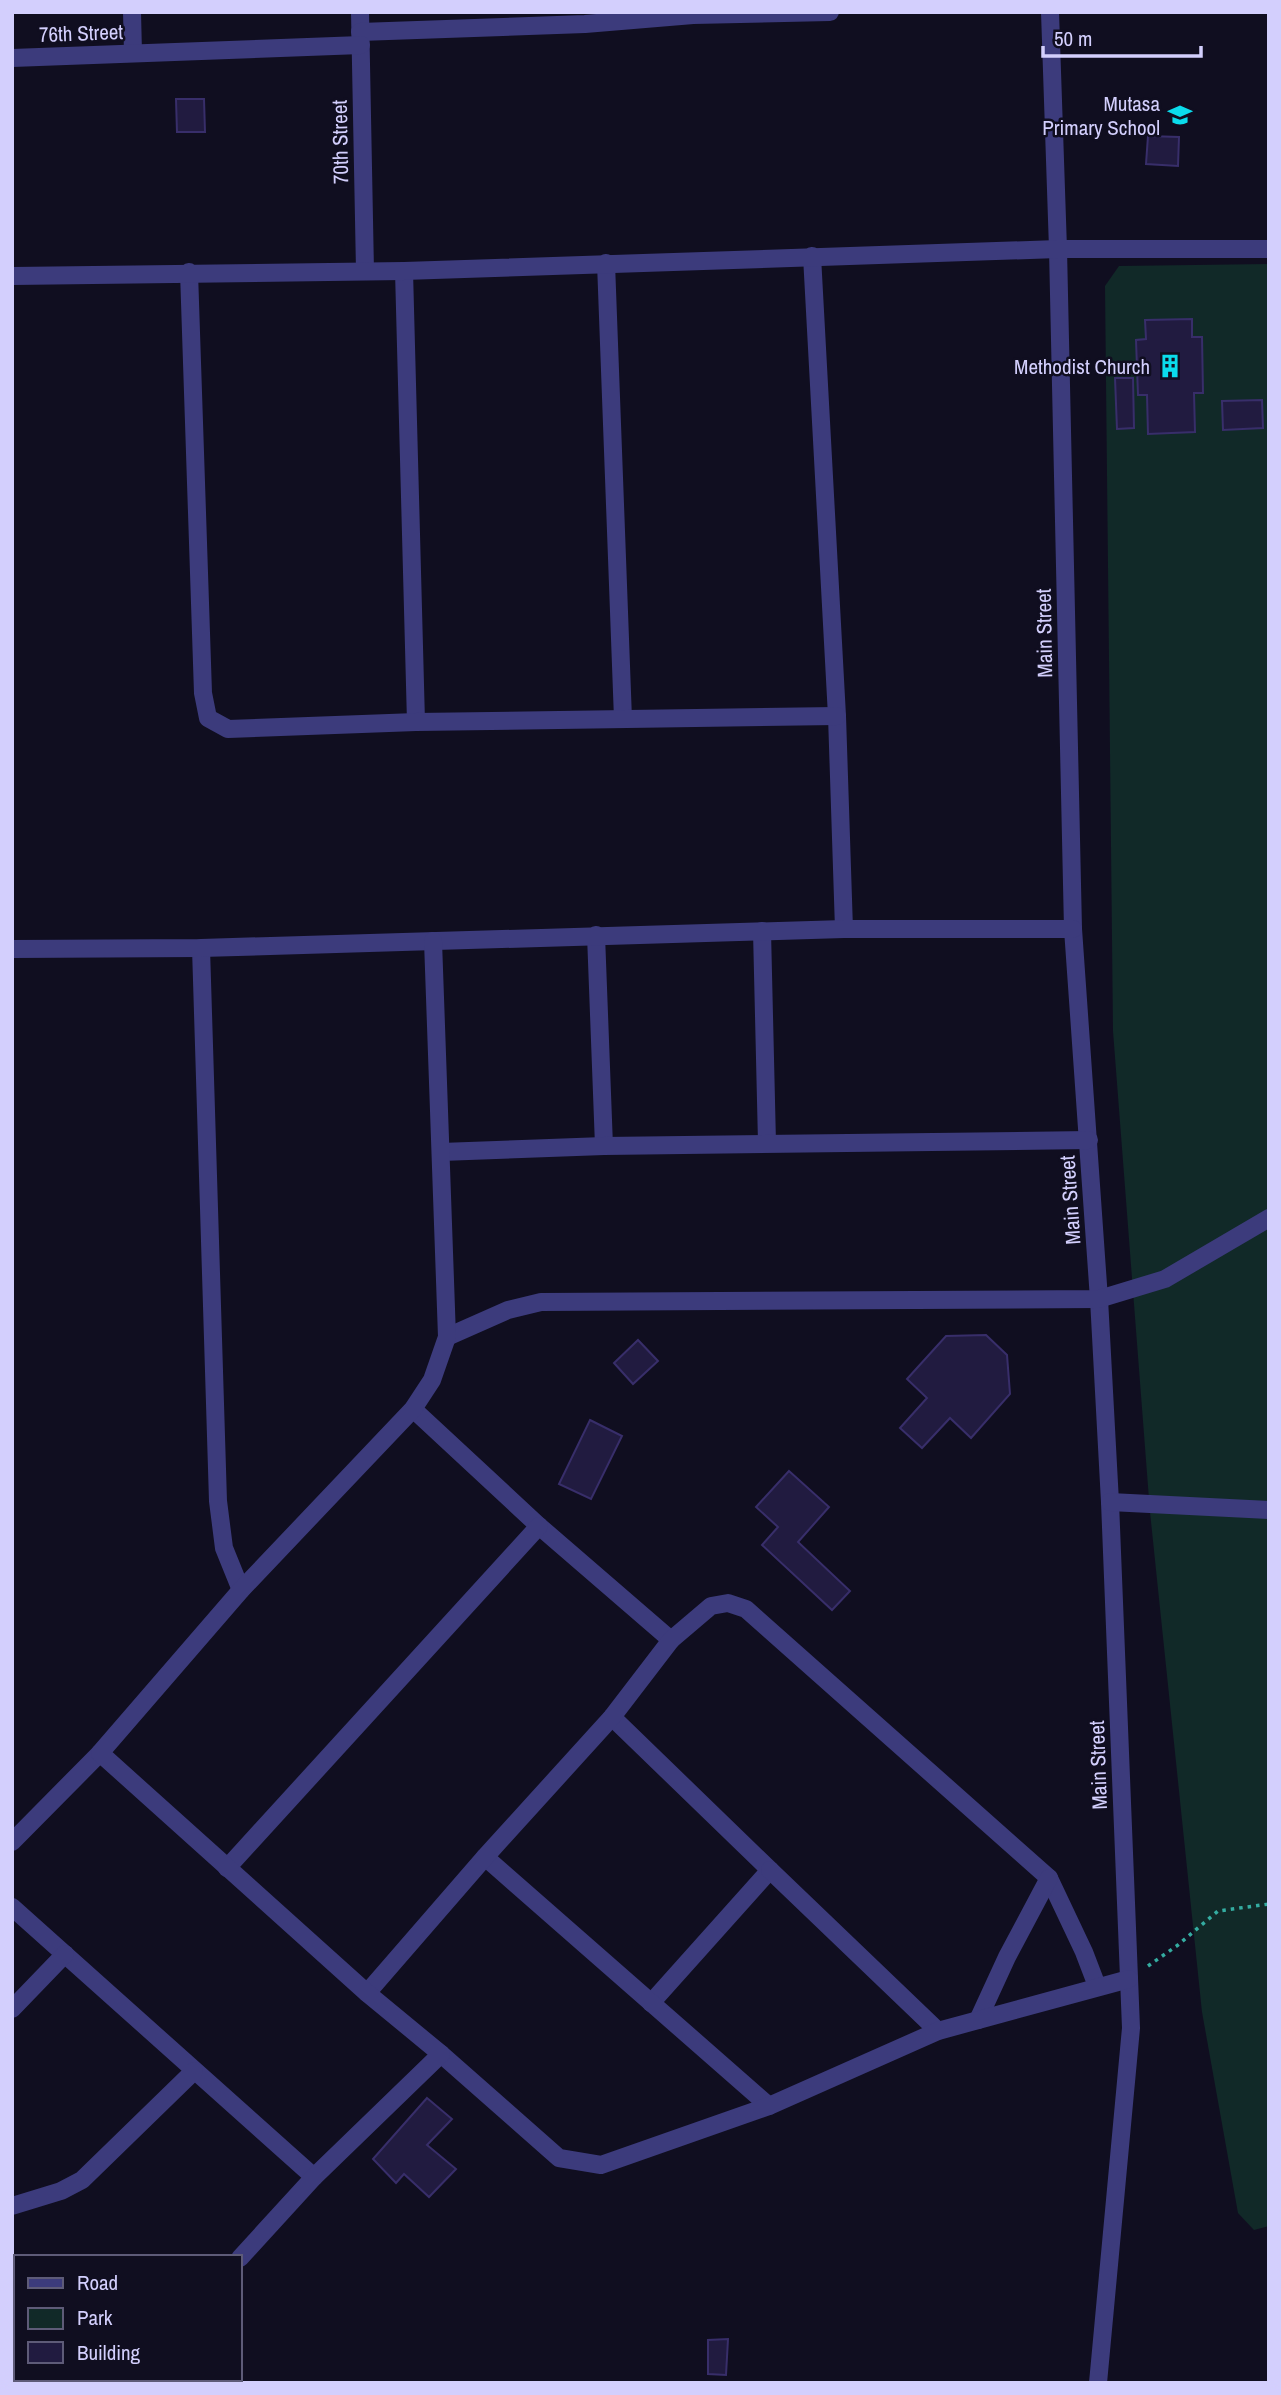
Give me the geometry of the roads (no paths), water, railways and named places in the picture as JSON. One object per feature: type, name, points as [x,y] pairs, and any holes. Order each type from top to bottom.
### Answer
[{"type":"street","points":[[132,12],[133,53]]},
{"type":"street","name":"70th Street","points":[[360,12],[365,271]]},
{"type":"street","name":"76th Street","points":[[12,58],[360,39],[585,18],[830,12]]},
{"type":"street","name":"Main Street","points":[[1050,12],[1073,929],[1089,1140],[1110,1502],[1131,2028],[1098,2383]]},
{"type":"street","points":[[12,276],[404,271],[1058,249],[1269,249]]},
{"type":"street","points":[[812,256],[838,716],[844,929]]},
{"type":"street","points":[[606,263],[623,719]]},
{"type":"street","points":[[404,271],[416,722]]},
{"type":"street","points":[[190,272],[203,693],[208,718],[228,729],[416,722],[838,716]]},
{"type":"street","points":[[12,949],[201,948],[844,929],[1073,929]]},
{"type":"street","points":[[762,931],[767,1143]]},
{"type":"street","points":[[596,935],[604,1146]]},
{"type":"street","points":[[12,1842],[100,1753],[241,1590],[413,1409],[432,1380],[447,1337],[433,941]]},
{"type":"street","points":[[201,948],[218,1501],[224,1548],[241,1590]]},
{"type":"street","points":[[441,1152],[604,1146],[1089,1140]]},
{"type":"street","points":[[447,1337],[508,1311],[541,1303],[1099,1299],[1165,1279],[1269,1218]]},
{"type":"street","points":[[413,1409],[538,1526],[670,1640]]},
{"type":"street","points":[[1110,1502],[1269,1510]]},
{"type":"street","points":[[226,1868],[538,1526]]},
{"type":"street","points":[[367,1993],[612,1717],[670,1640],[711,1606],[728,1603],[746,1609],[1049,1878],[1097,1986]]},
{"type":"street","points":[[612,1717],[937,2031]]},
{"type":"street","points":[[100,1753],[367,1993],[559,2158],[576,2162],[601,2165],[769,2106],[937,2031],[1129,1979]]},
{"type":"street","points":[[485,1857],[769,2106]]},
{"type":"street","points":[[651,2003],[770,1870]]},
{"type":"street","points":[[978,2020],[1007,1957],[1049,1878]]},
{"type":"street","points":[[12,1907],[314,2177]]},
{"type":"street","points":[[12,2010],[65,1954]]},
{"type":"street","points":[[242,2256],[314,2177],[441,2054]]},
{"type":"street","points":[[12,2206],[61,2191],[82,2180],[194,2071]]},
{"type":"place","name":"Mutasa Primary School","points":[[1180,115]]},
{"type":"place","name":"Methodist Church","points":[[1170,366]]}]
